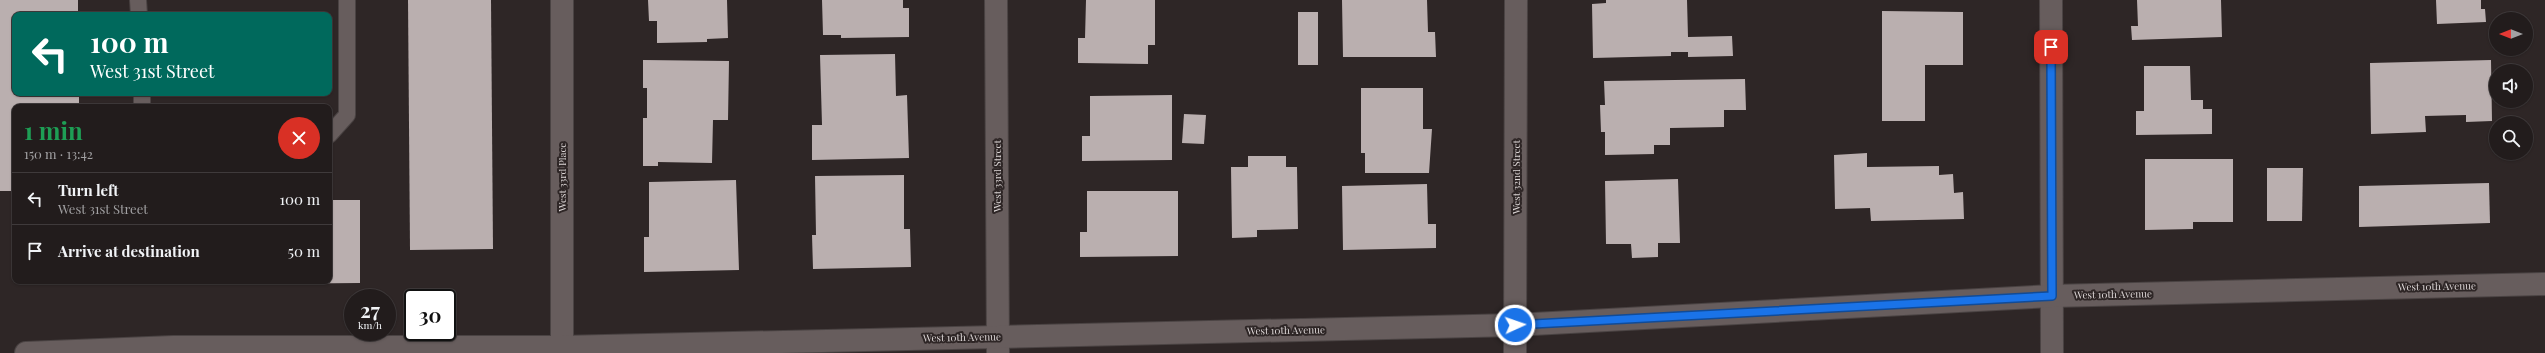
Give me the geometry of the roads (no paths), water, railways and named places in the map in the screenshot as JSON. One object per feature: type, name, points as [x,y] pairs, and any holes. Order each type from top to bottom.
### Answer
[{"type":"street","name":"West 33rd Place","points":[[562,0],[562,350]]},
{"type":"street","name":"West 33rd Street","points":[[996,0],[998,345]]},
{"type":"street","name":"West 32nd Street","points":[[1516,0],[1516,353]]},
{"type":"street","points":[[2051,0],[2052,353]]},
{"type":"street","name":"West 10th Avenue","points":[[26,353],[201,350],[562,350],[998,345],[1515,325],[2052,296],[2545,284]]},
{"type":"lane","points":[[138,0],[139,12]]},
{"type":"lane","points":[[332,132],[347,115],[347,0]]}]
